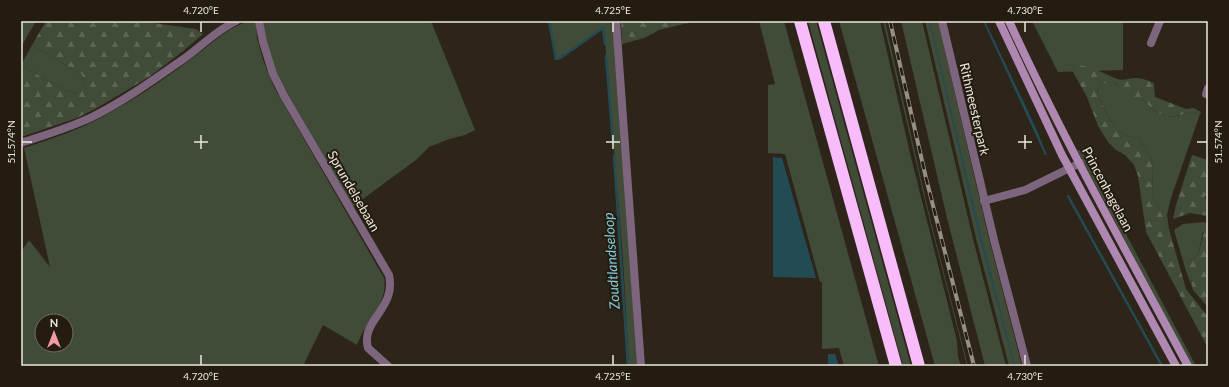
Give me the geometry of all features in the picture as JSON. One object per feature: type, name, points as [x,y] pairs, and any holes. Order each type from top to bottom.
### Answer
[{"type":"highway","points":[[800,21],[896,366]]},
{"type":"highway","points":[[824,21],[919,366]]},
{"type":"main road","name":"Princenhagelaan","points":[[999,21],[1070,168],[1176,366]]},
{"type":"main road","name":"Princenhagelaan","points":[[1009,21],[1080,163],[1188,366]]},
{"type":"street","points":[[21,143],[77,124],[112,106],[185,58],[210,37],[236,21]]},
{"type":"street","name":"Sprundelsebaan","points":[[259,21],[263,42],[276,80],[389,275],[391,287],[388,300],[369,329],[367,338],[368,348],[388,366]]},
{"type":"street","points":[[616,21],[641,366]]},
{"type":"street","name":"Rithmeesterpark","points":[[942,21],[984,201],[1027,366]]},
{"type":"street","points":[[1151,43],[1160,21]]},
{"type":"street","points":[[1208,88],[1206,94],[1208,94]]},
{"type":"street","points":[[984,201],[1025,190],[1080,163]]},
{"type":"green space","points":[[21,21],[36,21],[21,47]]},
{"type":"green space","points":[[46,21],[140,21],[196,29],[203,34],[149,77],[97,108],[77,118],[21,137],[21,65],[64,90],[76,93],[82,89],[85,81],[81,74],[32,45]]},
{"type":"green space","points":[[256,21],[257,38],[263,60],[274,87],[384,278],[385,287],[380,304],[357,345],[323,325],[303,366],[21,366],[21,252],[29,240],[50,267],[24,148],[84,126],[115,110],[161,81],[228,31],[242,24]]},
{"type":"green space","points":[[264,21],[431,21],[475,130],[465,135],[449,139],[429,147],[416,160],[352,207],[280,83],[271,63],[263,27]]},
{"type":"green space","points":[[550,21],[611,21],[615,38],[637,366],[629,366],[623,260],[604,28],[562,58],[557,59]]},
{"type":"green space","points":[[621,21],[723,21],[692,22],[659,30],[644,38],[622,44]]},
{"type":"green space","points":[[759,21],[784,21],[879,366],[844,366],[839,348],[822,349],[822,282],[820,282],[785,154],[768,153],[768,85],[775,84]]},
{"type":"green space","points":[[808,21],[816,21],[911,366],[903,366]]},
{"type":"green space","points":[[839,21],[880,21],[909,149],[957,341],[958,357],[961,366],[935,366]]},
{"type":"green space","points":[[883,21],[885,21],[931,222],[968,366],[930,222]]},
{"type":"green space","points":[[901,21],[922,21],[973,239],[1006,366],[985,366],[947,218]]},
{"type":"green space","points":[[925,21],[938,21],[988,235],[1022,366],[1009,366],[976,238]]},
{"type":"green space","points":[[1032,21],[1123,21],[1123,70],[1058,72]]},
{"type":"green space","points":[[32,45],[81,74],[85,81],[83,89],[76,93],[64,90],[21,65]]},
{"type":"green space","points":[[1079,65],[1094,69],[1119,80],[1138,78],[1150,81],[1154,83],[1155,97],[1186,109],[1194,108],[1201,112],[1200,114],[1190,113],[1171,117],[1166,116],[1143,100],[1132,100],[1128,98],[1118,85],[1114,83],[1102,84],[1097,90],[1104,108],[1114,126],[1123,134],[1138,138],[1150,156],[1153,164],[1152,194],[1169,229],[1186,289],[1208,317],[1208,348],[1146,232],[1138,176],[1134,165],[1125,155],[1116,150],[1108,142],[1098,126],[1087,97],[1073,72],[1073,66]]},
{"type":"green space","points":[[1108,82],[1114,83],[1127,95],[1143,100],[1166,116],[1171,117],[1190,113],[1200,114],[1171,198],[1167,215],[1169,229],[1152,194],[1153,164],[1150,156],[1138,138],[1123,134],[1114,126],[1101,101],[1097,90],[1102,84]]},
{"type":"green space","points":[[1077,150],[1082,151],[1196,366],[1192,366]]},
{"type":"green space","points":[[1192,155],[1208,160],[1208,191],[1205,197],[1208,204],[1208,216],[1190,213],[1173,219],[1176,205]]},
{"type":"green space","points":[[1208,223],[1208,233],[1203,232],[1198,255],[1188,262],[1193,290],[1174,230],[1183,224]]},
{"type":"green space","points":[[1204,232],[1208,233],[1208,307],[1193,290],[1188,262],[1198,255]]},
{"type":"water","points":[[929,21],[981,235],[1015,366],[979,236]]},
{"type":"water","points":[[983,21],[985,21],[1035,126],[1047,155],[1045,155]]},
{"type":"water","points":[[773,157],[782,158],[816,278],[773,277]]},
{"type":"water","points":[[828,354],[835,354],[839,366],[828,366]]},
{"type":"waterway","name":"Zoudtlandseloop","points":[[549,21],[556,59],[560,58],[603,28],[605,44]]},
{"type":"waterway","name":"Zoudtlandseloop","points":[[606,56],[613,144]]},
{"type":"waterway","name":"Zoudtlandseloop","points":[[614,156],[628,366]]},
{"type":"waterway","points":[[1068,196],[1162,366]]},
{"type":"railway","points":[[890,21],[926,178],[974,366]]}]
